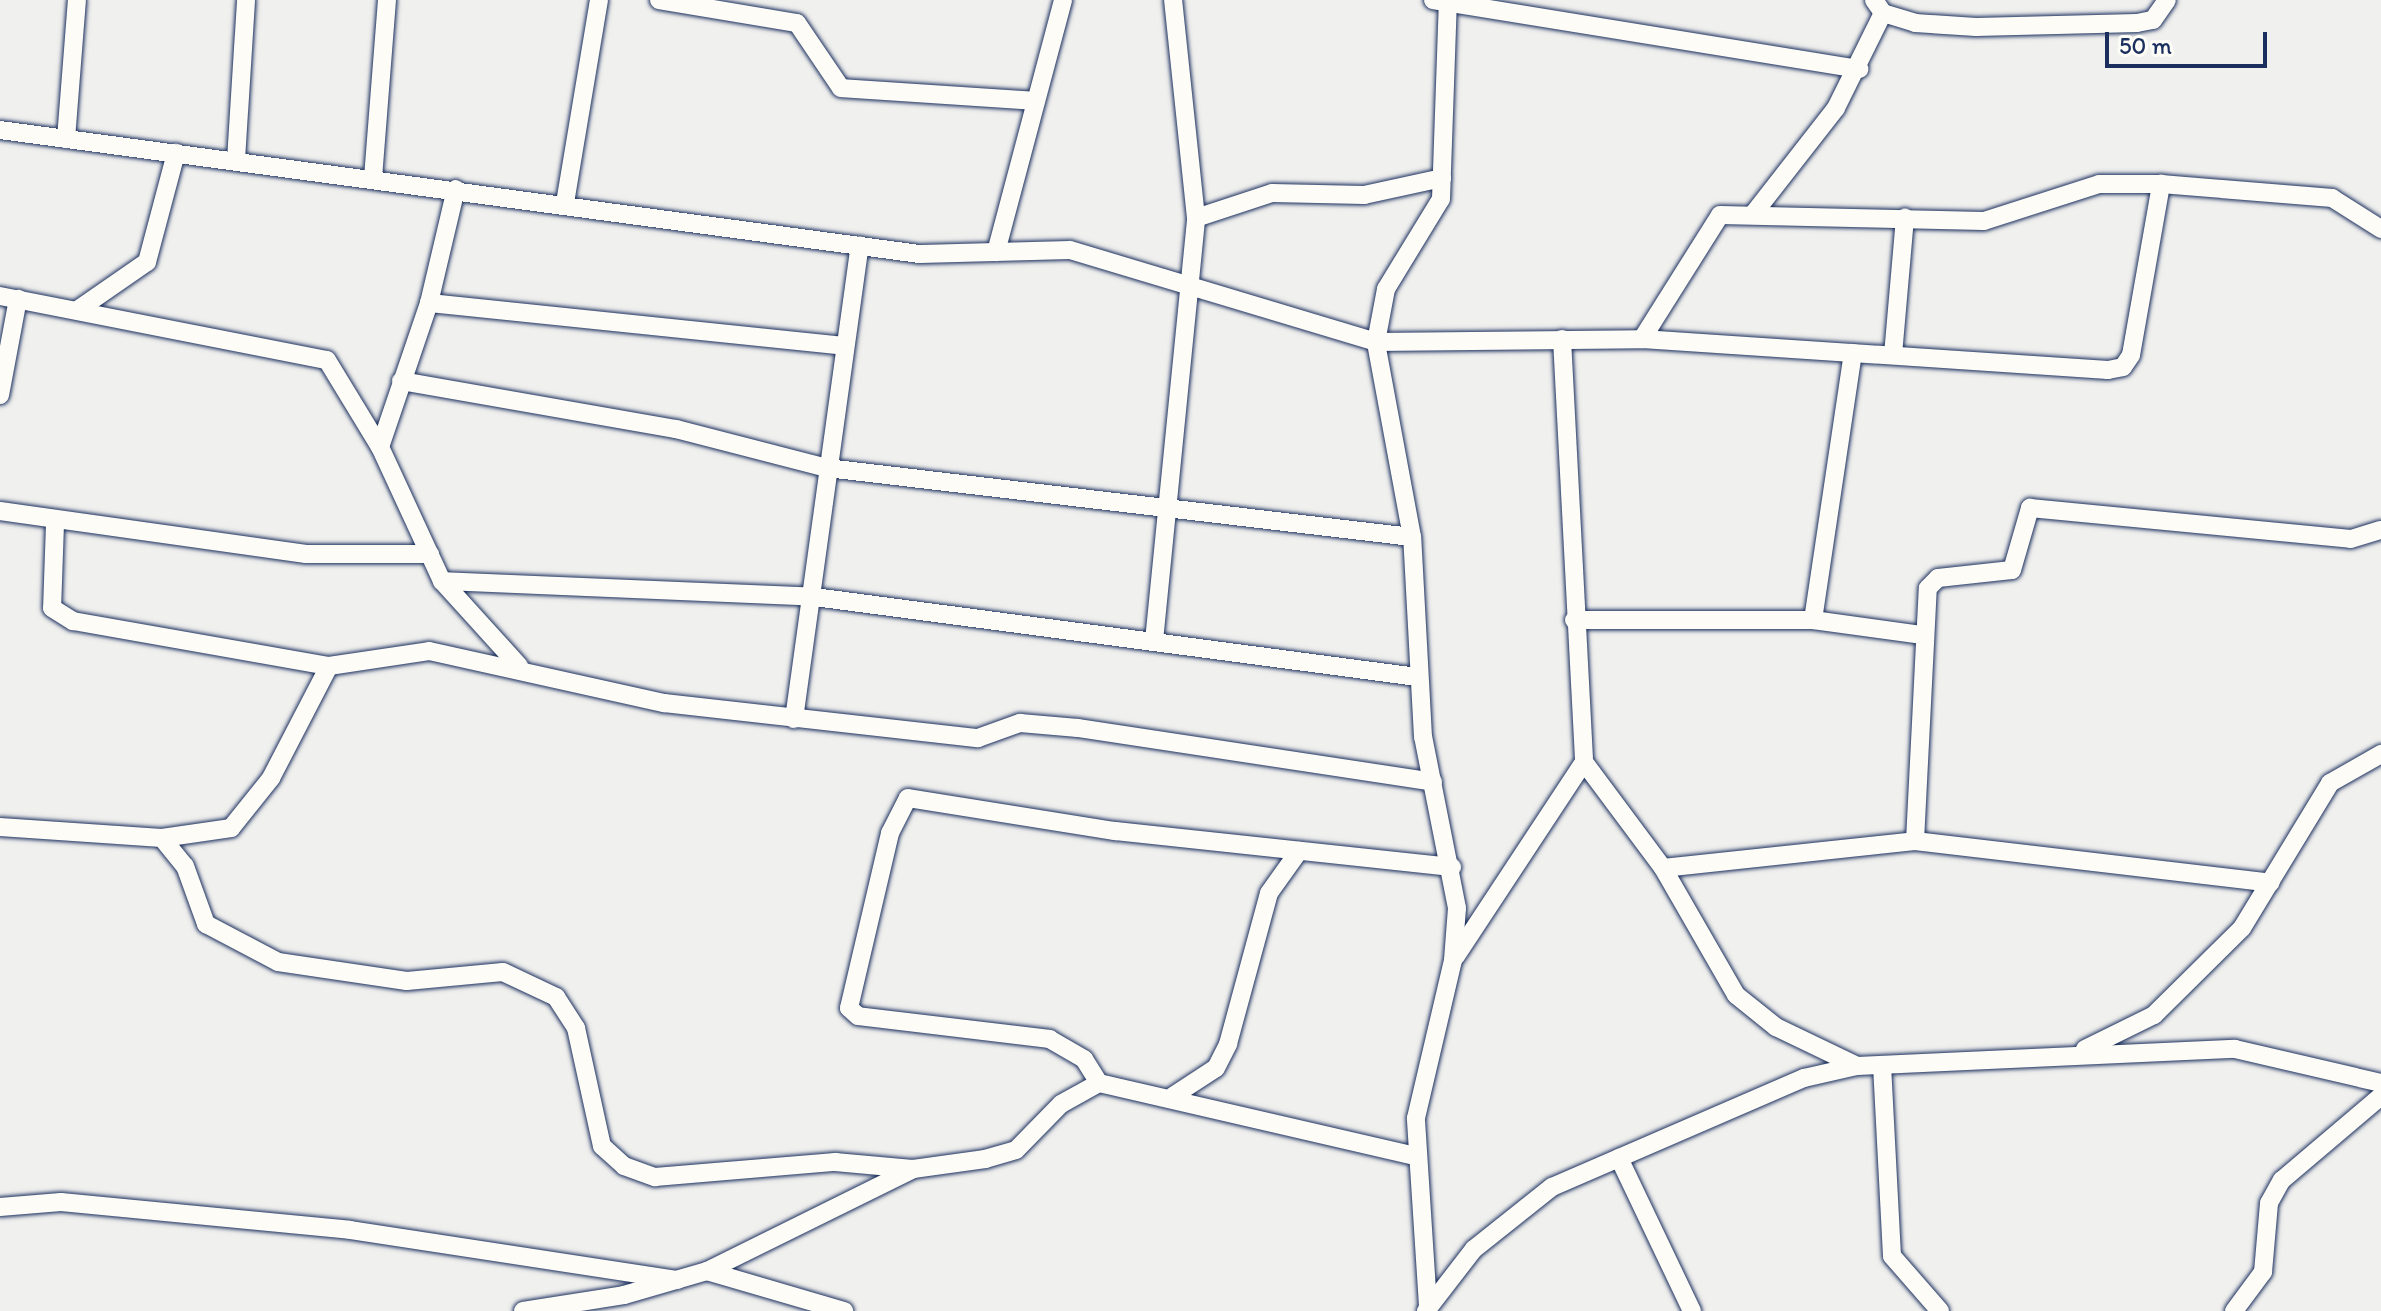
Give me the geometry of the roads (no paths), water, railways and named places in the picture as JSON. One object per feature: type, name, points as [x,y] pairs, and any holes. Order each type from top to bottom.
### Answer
[{"type":"street","points":[[66,139],[77,0]]},
{"type":"street","points":[[236,160],[246,0]]},
{"type":"street","points":[[373,178],[387,0]]},
{"type":"street","points":[[565,203],[599,0]]},
{"type":"street","points":[[659,0],[777,19],[809,30],[830,81],[841,88],[1036,101]]},
{"type":"street","points":[[777,19],[782,0]]},
{"type":"street","points":[[996,252],[1063,0]]},
{"type":"street","points":[[1154,641],[1162,504],[1193,286],[1196,218],[1173,0]]},
{"type":"street","points":[[1433,0],[1859,69]]},
{"type":"street","points":[[1427,1309],[1416,1156],[1420,1092],[1453,960],[1452,867],[1433,782],[1417,677],[1412,537],[1376,342],[1382,299],[1436,217],[1442,178],[1448,0]]},
{"type":"street","points":[[1754,213],[1859,69],[1879,7],[1976,27],[2137,23],[2153,20],[2167,0]]},
{"type":"street","points":[[0,130],[957,257],[996,252],[1070,250],[1376,342],[1642,339],[2123,367],[2161,184]]},
{"type":"street","points":[[79,309],[147,262],[176,153]]},
{"type":"street","points":[[1196,218],[1272,193],[1355,195],[1442,178]]},
{"type":"street","points":[[1642,339],[1709,224],[1720,215],[1754,213],[1984,221],[2099,184],[2161,184],[2332,198],[2381,229]]},
{"type":"street","points":[[380,447],[429,303],[456,189]]},
{"type":"street","points":[[1893,355],[1905,218]]},
{"type":"street","points":[[794,719],[807,596],[860,246]]},
{"type":"street","points":[[0,395],[9,298],[79,309],[327,360],[380,447],[442,581],[519,666]]},
{"type":"street","points":[[429,303],[845,346]]},
{"type":"street","points":[[1562,339],[1574,620],[1584,762],[1663,868],[1736,995],[1776,1027],[1857,1066]]},
{"type":"street","points":[[1813,620],[1853,353]]},
{"type":"street","points":[[401,381],[676,429],[827,468],[1162,504],[1412,537]]},
{"type":"street","points":[[1915,841],[1923,635],[1930,581],[2012,570],[2030,508],[2351,539],[2381,530]]},
{"type":"street","points":[[0,511],[55,524],[306,554],[430,554]]},
{"type":"street","points":[[55,524],[52,608],[59,617],[329,666],[415,650],[519,666],[664,703],[978,738],[1020,723],[1078,728],[1433,782]]},
{"type":"street","points":[[442,581],[807,596],[1417,677]]},
{"type":"street","points":[[1574,620],[1813,620],[1923,635]]},
{"type":"street","points":[[0,827],[162,838],[231,828],[250,812],[329,666]]},
{"type":"street","points":[[2077,1053],[2154,1015],[2242,928],[2330,783],[2381,754]]},
{"type":"street","points":[[1453,960],[1584,762]]},
{"type":"street","points":[[1099,1083],[1084,1059],[1050,1039],[858,1016],[849,1008],[890,833],[908,798],[1299,851],[1452,867]]},
{"type":"street","points":[[162,838],[185,866],[206,924],[278,962],[407,981],[503,972],[556,997],[576,1028],[588,1110],[602,1146],[624,1166],[683,1180],[835,1162],[913,1169],[1016,1150],[1061,1104],[1099,1083],[1173,1096],[1416,1156]]},
{"type":"street","points":[[1663,868],[1915,841],[2271,883]]},
{"type":"street","points":[[1173,1096],[1216,1068],[1228,1044],[1269,893],[1299,851]]},
{"type":"street","points":[[1427,1309],[1502,1222],[1552,1187],[1804,1078],[1857,1066],[2077,1053],[2235,1049],[2381,1083]]},
{"type":"street","points":[[1882,1065],[1892,1256],[1940,1311]]},
{"type":"street","points":[[2234,1311],[2263,1272],[2269,1203],[2282,1180],[2381,1096]]},
{"type":"street","points":[[1619,1158],[1692,1311]]},
{"type":"street","points":[[523,1311],[677,1280],[707,1271],[913,1169]]},
{"type":"street","points":[[0,1207],[61,1202],[350,1230],[677,1280]]},
{"type":"street","points":[[707,1271],[844,1311]]}]
